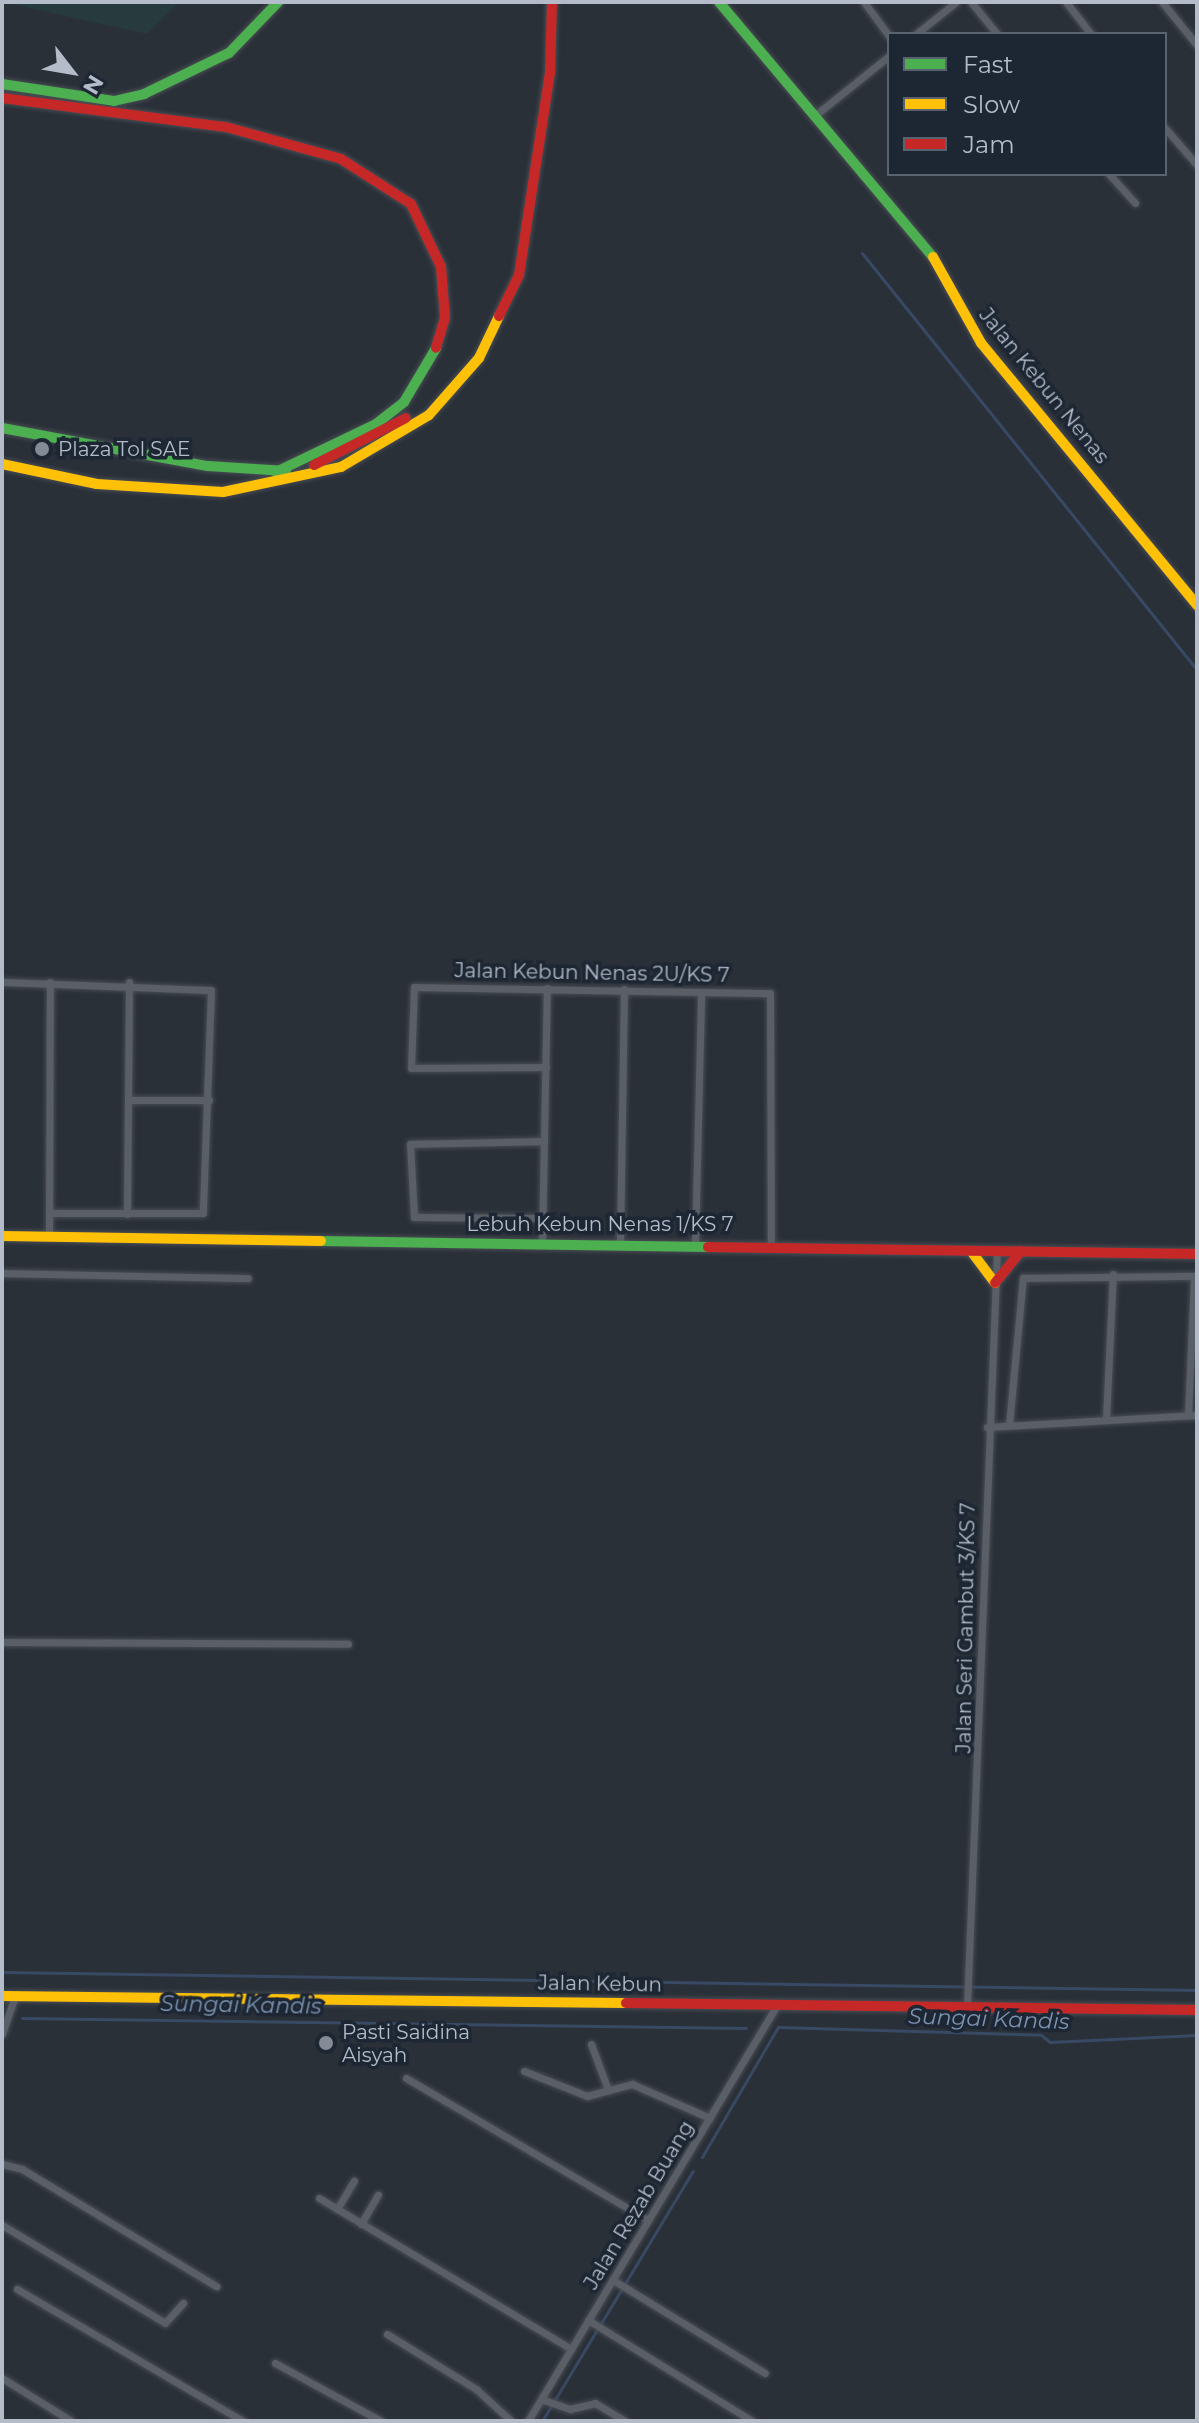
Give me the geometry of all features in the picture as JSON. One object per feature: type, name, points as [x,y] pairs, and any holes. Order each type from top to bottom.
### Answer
[{"type":"main road","points":[[2,84],[114,101],[164,87],[229,53],[278,2]]},
{"type":"main road","points":[[2,464],[97,484],[223,492],[355,461],[429,415],[479,358],[519,275],[550,73],[552,2]]},
{"type":"main road","name":"Jalan Kebun Nenas","points":[[719,2],[811,119],[946,273],[981,343],[1197,605]]},
{"type":"main road","points":[[2,98],[226,127],[371,173],[411,204],[441,267],[440,340],[412,392],[376,424],[276,472]]},
{"type":"main road","points":[[2,428],[276,472],[343,455],[406,418]]},
{"type":"main road","name":"Lebuh Kebun Nenas 1/KS 7","points":[[2,1236],[771,1243],[971,1251],[1197,1254]]},
{"type":"main road","points":[[971,1251],[995,1283],[1021,1251]]},
{"type":"main road","name":"Jalan Kebun","points":[[2,1996],[1197,2010]]},
{"type":"street","points":[[864,2],[887,33]]},
{"type":"street","points":[[918,32],[956,2]]},
{"type":"street","points":[[971,2],[995,32]]},
{"type":"street","points":[[1066,2],[1089,32]]},
{"type":"street","points":[[1162,2],[1197,45]]},
{"type":"street","points":[[811,119],[887,58]]},
{"type":"street","points":[[1167,130],[1197,165]]},
{"type":"street","points":[[1111,176],[1135,203]]},
{"type":"street","points":[[2,982],[129,982],[211,990],[203,1213],[49,1213]]},
{"type":"street","points":[[49,1237],[50,982]]},
{"type":"street","points":[[127,1214],[129,982]]},
{"type":"street","name":"Jalan Kebun Nenas 2U/KS 7","points":[[546,1067],[411,1068],[413,992],[417,986],[624,989],[773,996],[771,1243]]},
{"type":"street","points":[[542,1242],[547,988]]},
{"type":"street","points":[[620,1242],[624,989]]},
{"type":"street","points":[[695,1244],[701,992]]},
{"type":"street","points":[[128,1100],[209,1100]]},
{"type":"street","points":[[543,1218],[416,1217],[410,1144],[544,1141]]},
{"type":"street","name":"Jalan Seri Gambut 3/KS 7","points":[[967,2007],[987,1427],[997,1251]]},
{"type":"street","points":[[2,1273],[248,1278]]},
{"type":"street","points":[[1106,1420],[1113,1274]]},
{"type":"street","points":[[987,1427],[1193,1415],[1196,1276],[1071,1275],[1022,1281],[1009,1425]]},
{"type":"street","points":[[2,1642],[348,1644]]},
{"type":"street","points":[[2,2034],[15,1996]]},
{"type":"street","name":"Jalan Rezab Buang","points":[[528,2421],[591,2322],[648,2220],[777,2005]]},
{"type":"street","points":[[591,2044],[607,2087]]},
{"type":"street","points":[[524,2071],[574,2093],[632,2084],[710,2118]]},
{"type":"street","points":[[406,2078],[648,2220]]},
{"type":"street","points":[[2,2164],[22,2169],[216,2286]]},
{"type":"street","points":[[337,2209],[354,2181]]},
{"type":"street","points":[[361,2224],[378,2195]]},
{"type":"street","points":[[319,2198],[571,2349]]},
{"type":"street","points":[[2,2225],[165,2323],[183,2303]]},
{"type":"street","points":[[615,2281],[765,2373]]},
{"type":"street","points":[[17,2289],[243,2421]]},
{"type":"street","points":[[591,2322],[752,2421]]},
{"type":"street","points":[[387,2334],[476,2389],[511,2421]]},
{"type":"street","points":[[275,2363],[381,2421]]},
{"type":"street","points":[[2,2378],[71,2421]]},
{"type":"street","points":[[543,2401],[554,2408],[595,2403],[625,2421]]},
{"type":"green space","points":[[2,2],[179,2],[147,34]]},
{"type":"waterway","points":[[862,253],[1197,670]]},
{"type":"waterway","points":[[2,1972],[1197,1990]]},
{"type":"waterway","name":"Sungai Kandis","points":[[22,2018],[746,2028]]},
{"type":"waterway","name":"Sungai Kandis","points":[[702,2157],[778,2027],[1041,2035],[1050,2042],[1197,2035]]},
{"type":"waterway","points":[[542,2421],[693,2171]]},
{"type":"traffic: fast","points":[[2,84],[114,101],[144,94],[229,53],[278,2]]},
{"type":"traffic: fast","points":[[719,2],[933,257]]},
{"type":"traffic: fast","points":[[276,472],[376,424],[404,402],[436,348]]},
{"type":"traffic: fast","points":[[2,428],[208,466],[286,471]]},
{"type":"traffic: fast","points":[[321,1241],[708,1247]]},
{"type":"traffic: slow","points":[[933,257],[981,343],[1197,605]]},
{"type":"traffic: slow","points":[[2,464],[97,484],[223,492],[341,467],[429,415],[479,358],[499,316]]},
{"type":"traffic: slow","points":[[2,1236],[321,1241]]},
{"type":"traffic: slow","points":[[971,1251],[995,1283]]},
{"type":"traffic: slow","points":[[2,1996],[626,2003]]},
{"type":"traffic: jam","points":[[499,316],[519,275],[550,73],[552,2]]},
{"type":"traffic: jam","points":[[2,98],[226,127],[341,159],[411,204],[441,267],[445,318],[436,348]]},
{"type":"traffic: jam","points":[[314,465],[406,418]]},
{"type":"traffic: jam","points":[[708,1247],[1197,1254]]},
{"type":"traffic: jam","points":[[995,1283],[1021,1251]]},
{"type":"traffic: jam","points":[[626,2003],[1197,2010]]},
{"type":"place","name":"Plaza Tol SAE","points":[[42,449]]},
{"type":"place","name":"Pasti Saidina Aisyah","points":[[326,2043]]}]
